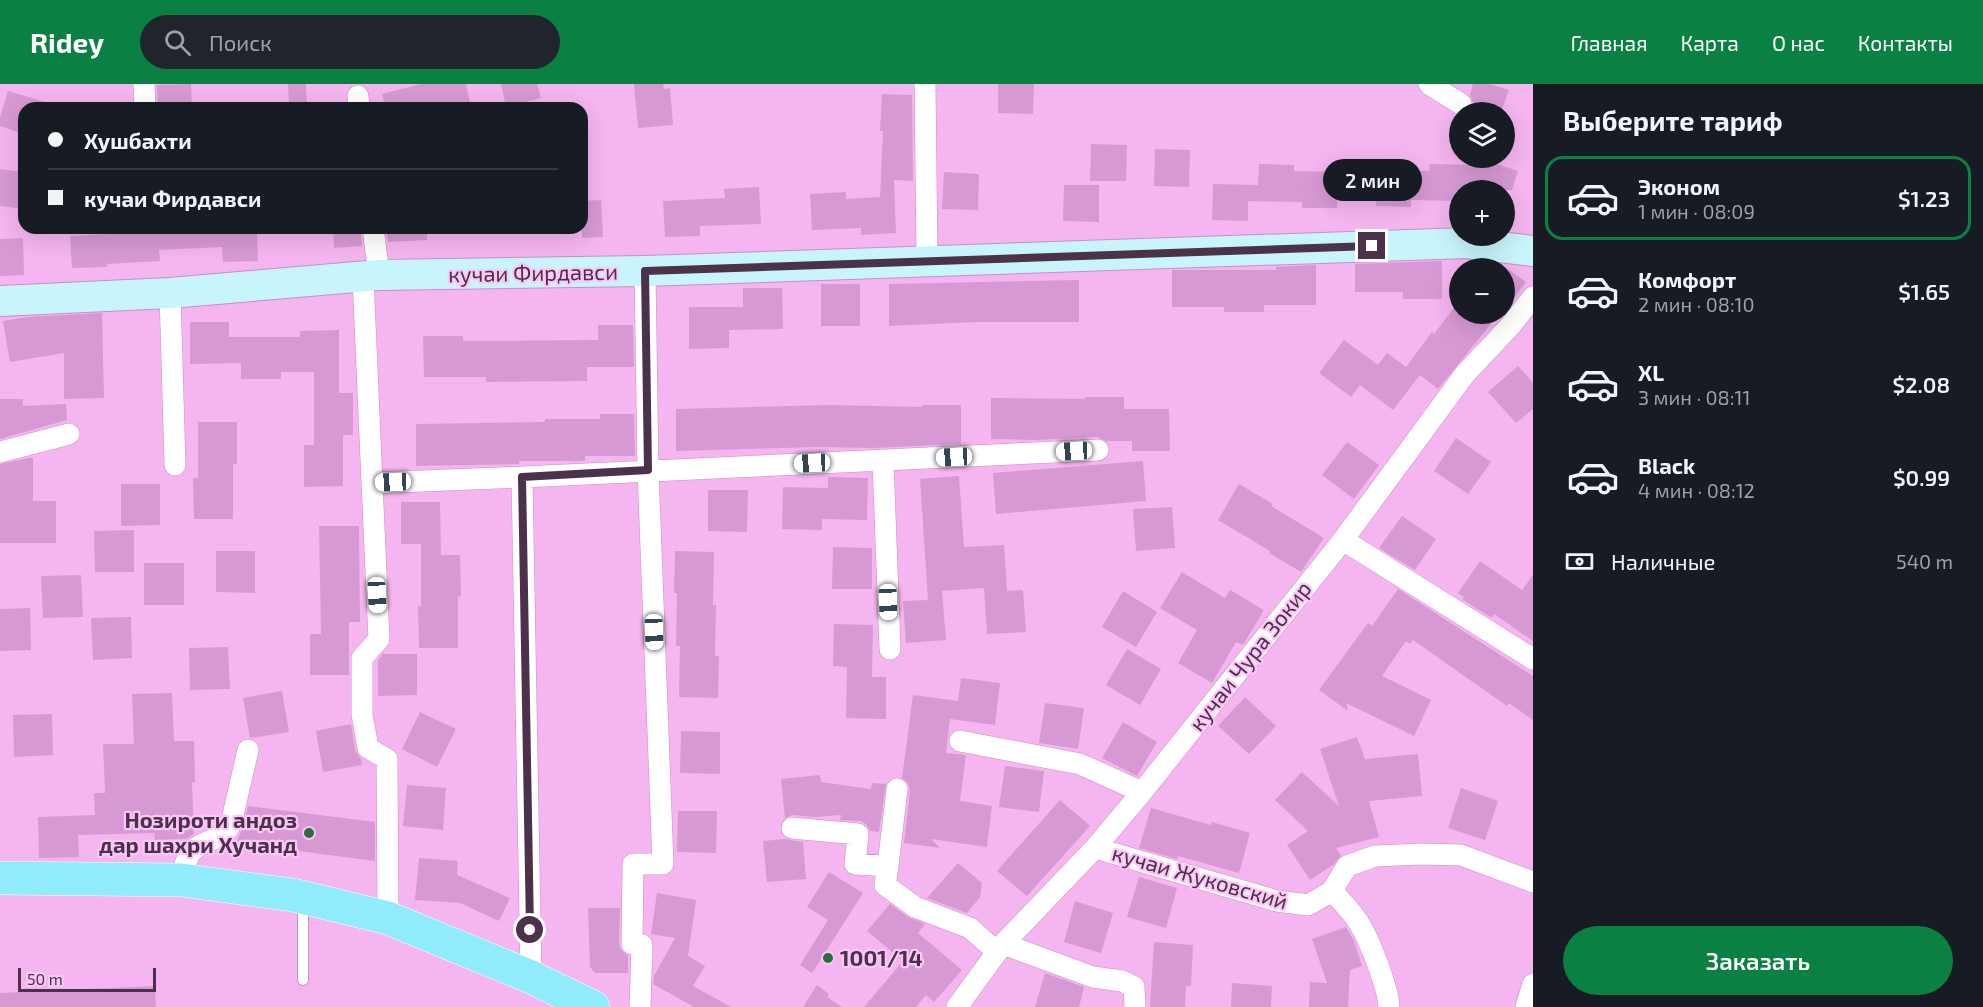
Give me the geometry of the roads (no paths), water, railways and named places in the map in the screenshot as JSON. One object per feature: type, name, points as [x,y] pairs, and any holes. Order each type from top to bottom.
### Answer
[{"type":"main road","points":[[0,878],[181,880],[293,895],[388,918],[531,977],[593,1007]]},
{"type":"main road","points":[[0,896],[178,895],[303,910],[388,933],[561,1007]]},
{"type":"street","points":[[144,84],[145,102]]},
{"type":"street","points":[[925,84],[927,260]]},
{"type":"street","points":[[1429,84],[1458,102]]},
{"type":"street","points":[[373,234],[372,483],[379,639],[362,658],[362,714],[368,748],[387,759],[388,918]]},
{"type":"street","name":"кучаи Фирдавси","points":[[0,301],[170,293],[371,276],[645,271],[1466,243],[1533,251]]},
{"type":"street","points":[[640,1007],[642,945],[632,944],[633,864],[663,864],[648,470],[645,271]]},
{"type":"street","points":[[170,293],[175,465]]},
{"type":"street","name":"кучаи Чура Зокир","points":[[957,1007],[1000,948],[1095,848],[1142,792],[1343,540],[1465,374],[1512,324],[1533,297]]},
{"type":"street","points":[[0,452],[69,434]]},
{"type":"street","points":[[372,483],[1098,450]]},
{"type":"street","points":[[882,460],[890,649]]},
{"type":"street","points":[[522,477],[531,977]]},
{"type":"street","points":[[1343,540],[1533,659]]},
{"type":"street","points":[[960,741],[1080,764],[1142,792]]},
{"type":"street","points":[[181,880],[186,860],[195,847],[226,834],[231,824],[248,750]]},
{"type":"street","points":[[897,789],[885,885],[915,907],[970,928],[1000,948],[1093,977],[1122,981],[1134,987],[1135,1007]]},
{"type":"street","points":[[792,828],[858,834],[855,864],[888,866]]},
{"type":"street","name":"кучаи Жуковский","points":[[1095,848],[1277,901],[1308,905],[1332,891]]},
{"type":"street","points":[[1389,1007],[1389,999],[1375,959],[1359,922],[1332,891],[1347,866],[1375,856],[1461,855],[1533,882]]},
{"type":"street","points":[[1526,1007],[1533,984]]},
{"type":"lane","points":[[303,910],[303,980]]},
{"type":"place","name":"Нозироти андоз дар шахри Хучанд","points":[[309,833]]},
{"type":"place","name":"1001/14","points":[[828,958]]}]
